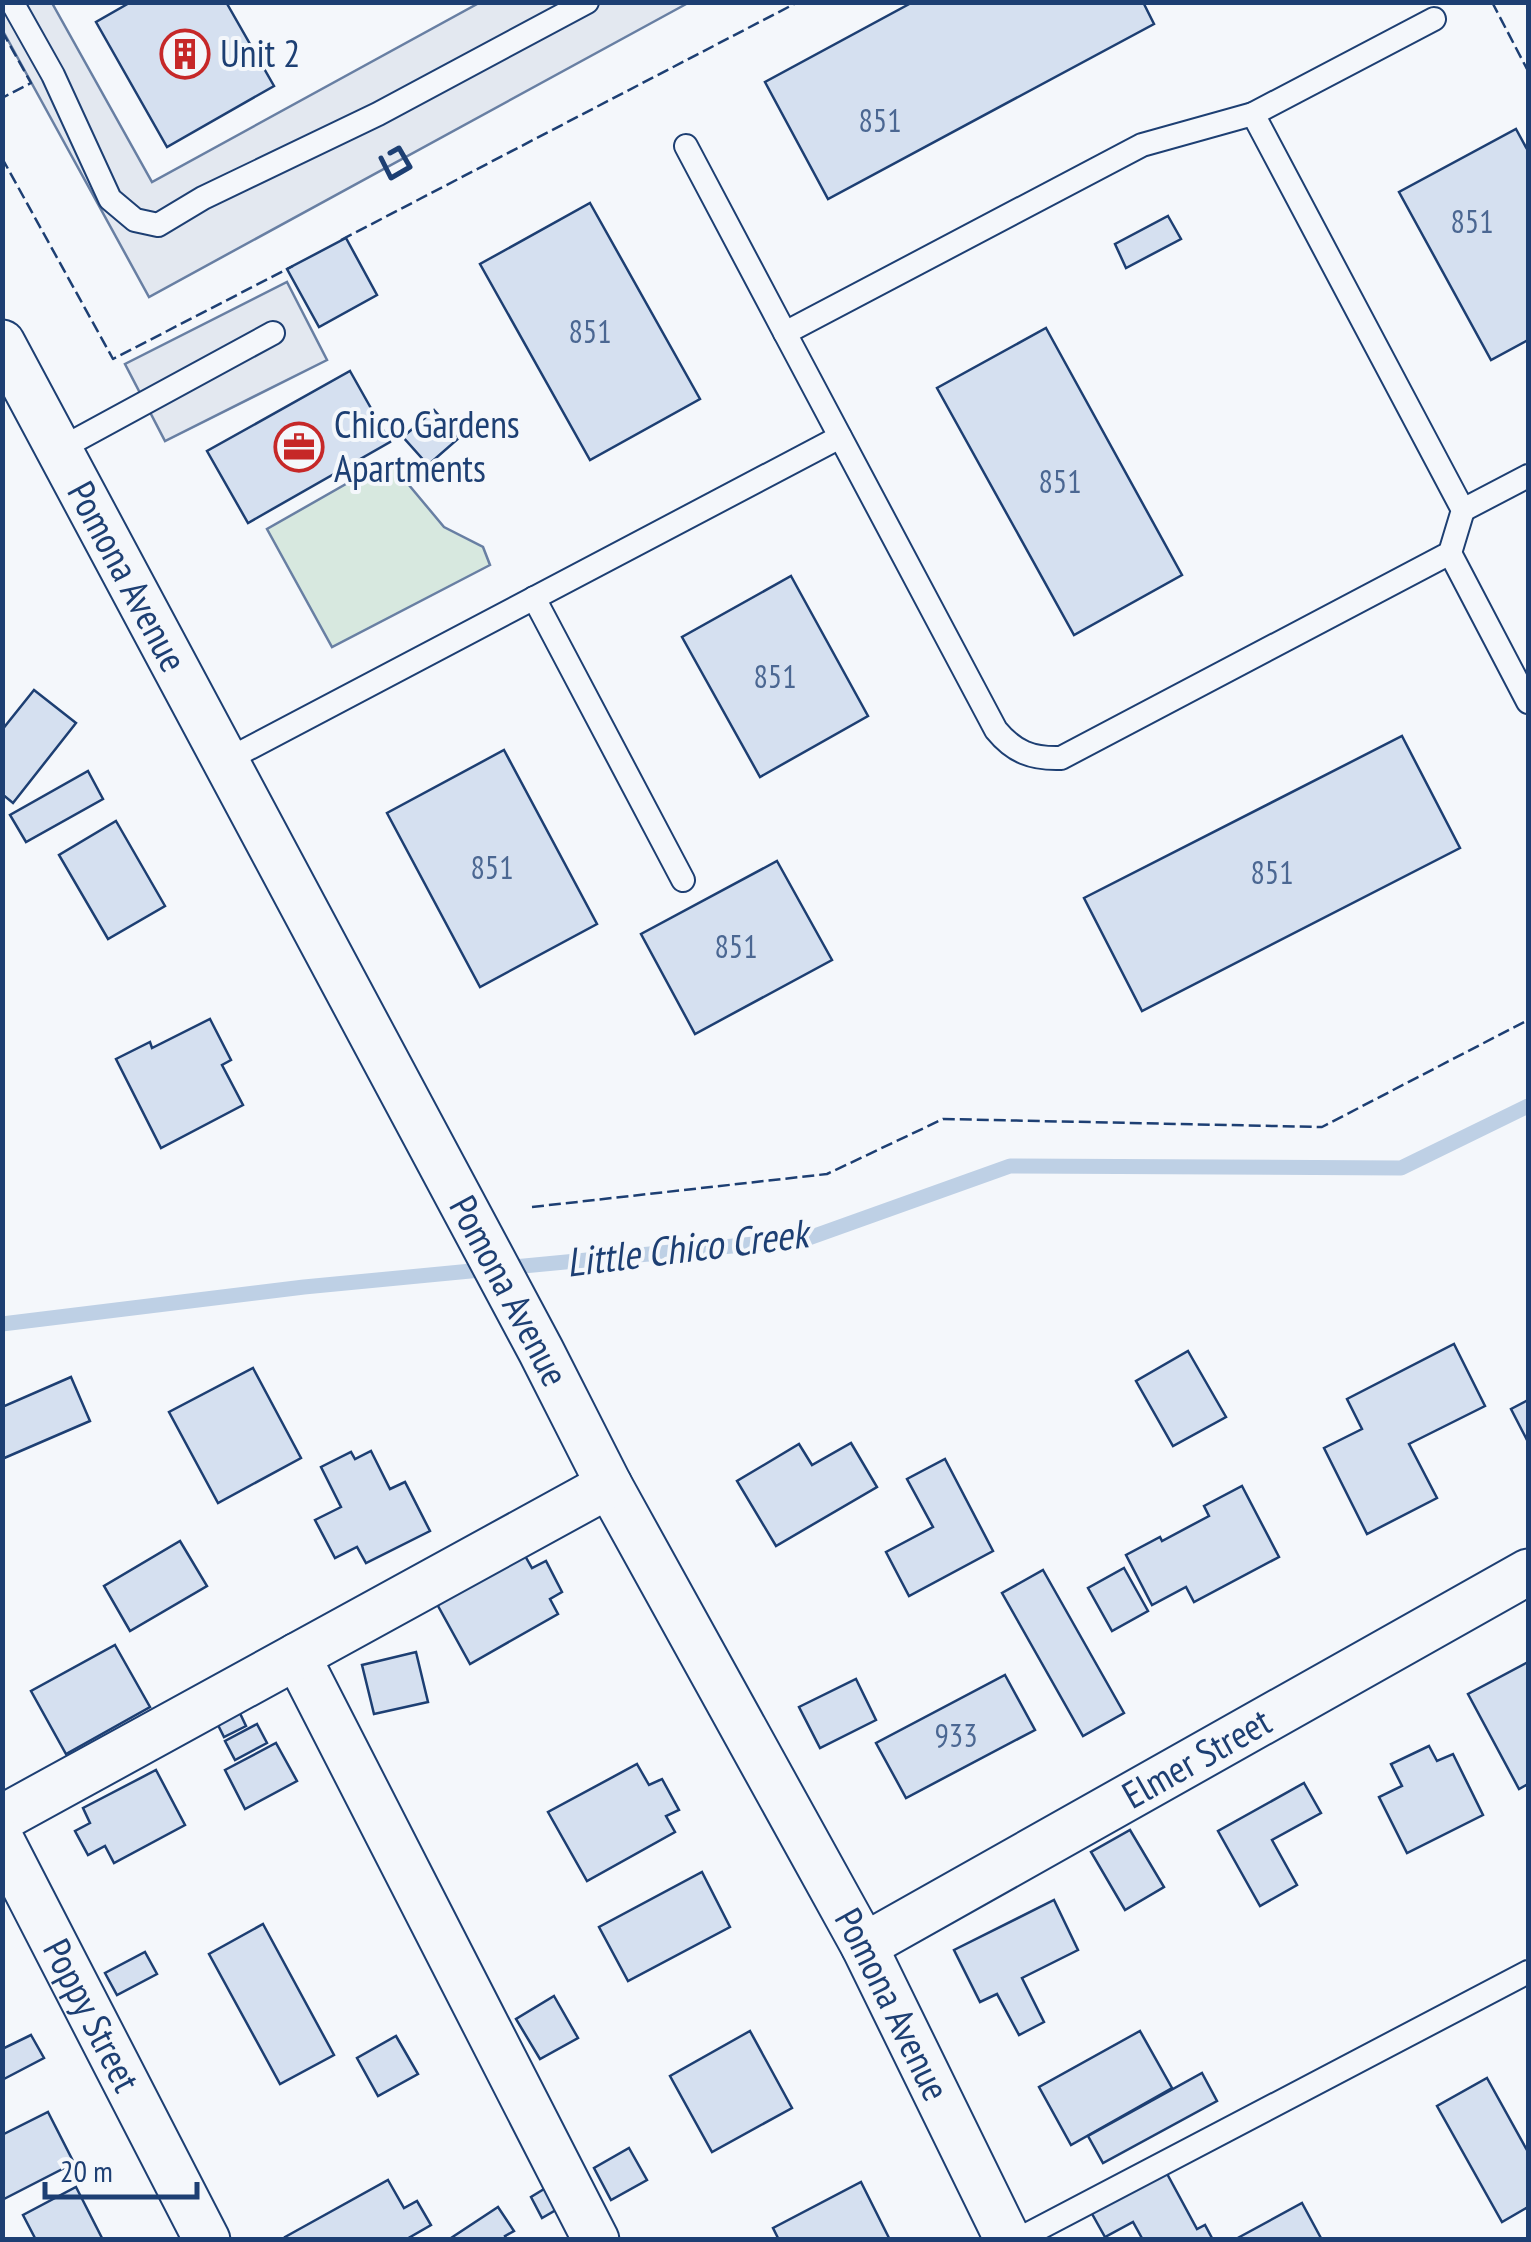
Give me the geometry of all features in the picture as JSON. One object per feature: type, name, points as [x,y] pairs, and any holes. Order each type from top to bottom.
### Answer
[{"type":"street","name":"Pomona Avenue","points":[[2,344],[19,413],[58,450],[609,1485],[864,1946],[1008,2240]]},
{"type":"street","points":[[2,1818],[609,1485]]},
{"type":"street","name":"Elmer Street","points":[[864,1946],[1528,1572]]},
{"type":"street","points":[[297,1656],[596,2240]]},
{"type":"street","name":"Poppy Street","points":[[2,1842],[207,2240]]},
{"type":"lane","points":[[12,2],[52,75],[110,200],[134,220],[158,224],[378,114],[587,2]]},
{"type":"lane","points":[[785,334],[1142,145],[1253,114],[1434,19]]},
{"type":"lane","points":[[1253,114],[1463,510],[1450,554],[1528,702]]},
{"type":"lane","points":[[686,146],[996,730],[1015,748],[1040,759],[1061,758],[1450,554]]},
{"type":"lane","points":[[58,450],[273,333]]},
{"type":"lane","points":[[224,761],[840,436]]},
{"type":"lane","points":[[1463,510],[1528,476]]},
{"type":"lane","points":[[534,598],[684,880]]},
{"type":"lane","points":[[1017,2240],[1528,1972]]},
{"type":"shaded area","points":[[2,3],[52,3],[152,182],[479,3],[688,3],[149,297],[3,31]]},
{"type":"shaded area","points":[[287,282],[327,360],[165,441],[125,364]]},
{"type":"shaded area","points":[[388,460],[444,527],[483,547],[490,565],[332,647],[267,529]]},
{"type":"building","name":"Unit 2","points":[[131,2],[226,2],[274,86],[167,147],[96,22]]},
{"type":"building","points":[[913,2],[1143,2],[1154,24],[828,199],[765,82]]},
{"type":"building","points":[[1516,129],[1528,151],[1528,340],[1491,360],[1399,192]]},
{"type":"building","points":[[590,203],[700,399],[590,460],[480,264]]},
{"type":"building","points":[[1168,216],[1181,239],[1126,268],[1115,244]]},
{"type":"building","points":[[346,238],[377,295],[319,327],[287,269]]},
{"type":"building","points":[[1046,328],[1182,575],[1074,635],[937,388]]},
{"type":"building","name":"Chico Gardens Apartments","points":[[350,371],[390,442],[248,523],[207,451]]},
{"type":"building","points":[[434,410],[459,438],[428,465],[403,437]]},
{"type":"building","points":[[791,576],[868,716],[760,777],[682,637]]},
{"type":"building","points":[[34,690],[76,723],[13,803],[2,794],[2,730]]},
{"type":"building","points":[[1402,736],[1460,848],[1142,1011],[1084,898]]},
{"type":"building","points":[[504,750],[597,924],[480,987],[387,813]]},
{"type":"building","points":[[88,771],[103,799],[26,842],[10,815]]},
{"type":"building","points":[[116,821],[165,906],[108,939],[59,855]]},
{"type":"building","points":[[777,861],[832,960],[695,1034],[641,934]]},
{"type":"building","points":[[210,1019],[231,1060],[222,1065],[243,1105],[161,1148],[116,1059],[150,1042],[152,1048]]},
{"type":"building","points":[[1454,1344],[1485,1406],[1409,1444],[1437,1498],[1367,1534],[1324,1448],[1362,1429],[1347,1399]]},
{"type":"building","points":[[1188,1351],[1226,1417],[1173,1446],[1136,1381]]},
{"type":"building","points":[[253,1368],[301,1458],[218,1503],[169,1412]]},
{"type":"building","points":[[71,1377],[90,1421],[2,1459],[2,1407]]},
{"type":"building","points":[[1528,1400],[1528,1442],[1511,1409]]},
{"type":"building","points":[[851,1443],[877,1487],[776,1546],[737,1481],[799,1444],[812,1465]]},
{"type":"building","points":[[371,1451],[390,1489],[405,1482],[430,1531],[366,1563],[357,1547],[335,1558],[315,1520],[341,1507],[321,1467],[351,1452],[355,1459]]},
{"type":"building","points":[[945,1459],[993,1551],[909,1596],[886,1552],[933,1527],[907,1479]]},
{"type":"building","points":[[1242,1486],[1279,1557],[1194,1602],[1186,1587],[1152,1605],[1126,1555],[1209,1516],[1204,1506]]},
{"type":"building","points":[[180,1541],[207,1586],[130,1631],[104,1586]]},
{"type":"building","points":[[520,1547],[532,1568],[546,1561],[562,1592],[550,1599],[558,1614],[470,1664],[432,1595]]},
{"type":"building","points":[[1124,1568],[1148,1611],[1112,1631],[1088,1588]]},
{"type":"building","points":[[1043,1570],[1124,1713],[1083,1736],[1002,1593]]},
{"type":"building","points":[[115,1645],[150,1707],[66,1754],[31,1691]]},
{"type":"building","points":[[416,1652],[428,1702],[374,1714],[362,1665]]},
{"type":"building","points":[[1528,1662],[1528,1784],[1519,1789],[1468,1694]]},
{"type":"building","points":[[1005,1675],[1035,1730],[906,1798],[876,1743]]},
{"type":"building","points":[[856,1679],[876,1720],[820,1748],[799,1707]]},
{"type":"building","points":[[237,1707],[246,1726],[224,1737],[215,1719]]},
{"type":"building","points":[[257,1724],[267,1743],[235,1760],[225,1741]]},
{"type":"building","points":[[276,1743],[297,1781],[245,1809],[225,1770]]},
{"type":"building","points":[[1429,1746],[1437,1761],[1453,1754],[1483,1815],[1407,1853],[1379,1797],[1402,1786],[1391,1764]]},
{"type":"building","points":[[637,1764],[649,1785],[662,1779],[679,1810],[666,1816],[675,1832],[587,1881],[548,1812]]},
{"type":"building","points":[[156,1770],[185,1825],[114,1863],[105,1846],[88,1855],[75,1831],[90,1823],[83,1808]]},
{"type":"building","points":[[1304,1783],[1321,1813],[1272,1840],[1297,1885],[1260,1906],[1218,1831]]},
{"type":"building","points":[[1130,1830],[1164,1887],[1125,1910],[1091,1852]]},
{"type":"building","points":[[702,1872],[730,1927],[628,1981],[599,1927]]},
{"type":"building","points":[[1054,1900],[1078,1950],[1022,1978],[1044,2022],[1019,2035],[997,1994],[980,2002],[954,1950]]},
{"type":"building","points":[[263,1924],[334,2055],[280,2084],[209,1954]]},
{"type":"building","points":[[145,1952],[157,1974],[117,1995],[105,1973]]},
{"type":"building","points":[[554,1996],[578,2038],[540,2059],[516,2019]]},
{"type":"building","points":[[750,2031],[792,2108],[712,2152],[670,2076]]},
{"type":"building","points":[[1140,2031],[1172,2088],[1071,2145],[1039,2087]]},
{"type":"building","points":[[31,2035],[44,2058],[2,2080],[2,2049]]},
{"type":"building","points":[[396,2036],[418,2074],[378,2096],[357,2058]]},
{"type":"building","points":[[1202,2073],[1217,2101],[1103,2163],[1088,2136]]},
{"type":"building","points":[[1487,2078],[1528,2152],[1528,2207],[1502,2222],[1437,2106]]},
{"type":"building","points":[[48,2112],[74,2163],[2,2200],[2,2135]]},
{"type":"building","points":[[629,2148],[647,2180],[611,2200],[594,2168]]},
{"type":"building","points":[[1165,2170],[1197,2229],[1205,2225],[1213,2240],[1143,2240],[1133,2222],[1105,2237],[1091,2212]]},
{"type":"building","points":[[388,2180],[404,2208],[417,2201],[431,2225],[405,2240],[286,2240],[285,2237]]},
{"type":"building","points":[[861,2182],[890,2240],[779,2240],[773,2228]]},
{"type":"building","points":[[549,2186],[561,2207],[542,2218],[531,2197]]},
{"type":"building","points":[[76,2187],[103,2240],[36,2240],[23,2215]]},
{"type":"building","points":[[1302,2203],[1322,2240],[1234,2240]]},
{"type":"building","points":[[498,2207],[514,2231],[505,2236],[507,2240],[448,2240]]},
{"type":"waterway","name":"Little Chico Creek","points":[[2,1324],[304,1287],[806,1239],[1010,1166],[1401,1168],[1528,1106]]},
{"type":"fence","points":[[341,240],[798,2]]},
{"type":"fence","points":[[1492,2],[1528,71]]},
{"type":"fence","points":[[2,31],[31,83],[2,98]]},
{"type":"fence","points":[[2,158],[113,359],[293,266]]},
{"type":"fence","points":[[532,1207],[827,1174],[943,1119],[1322,1127],[1528,1020]]},
{"type":"wall","points":[[381,158],[391,178],[410,167],[399,148],[390,153]]},
{"type":"place","name":"Unit 2","points":[[185,54]]},
{"type":"place","name":"Chico Gardens Apartments","points":[[299,447]]}]
